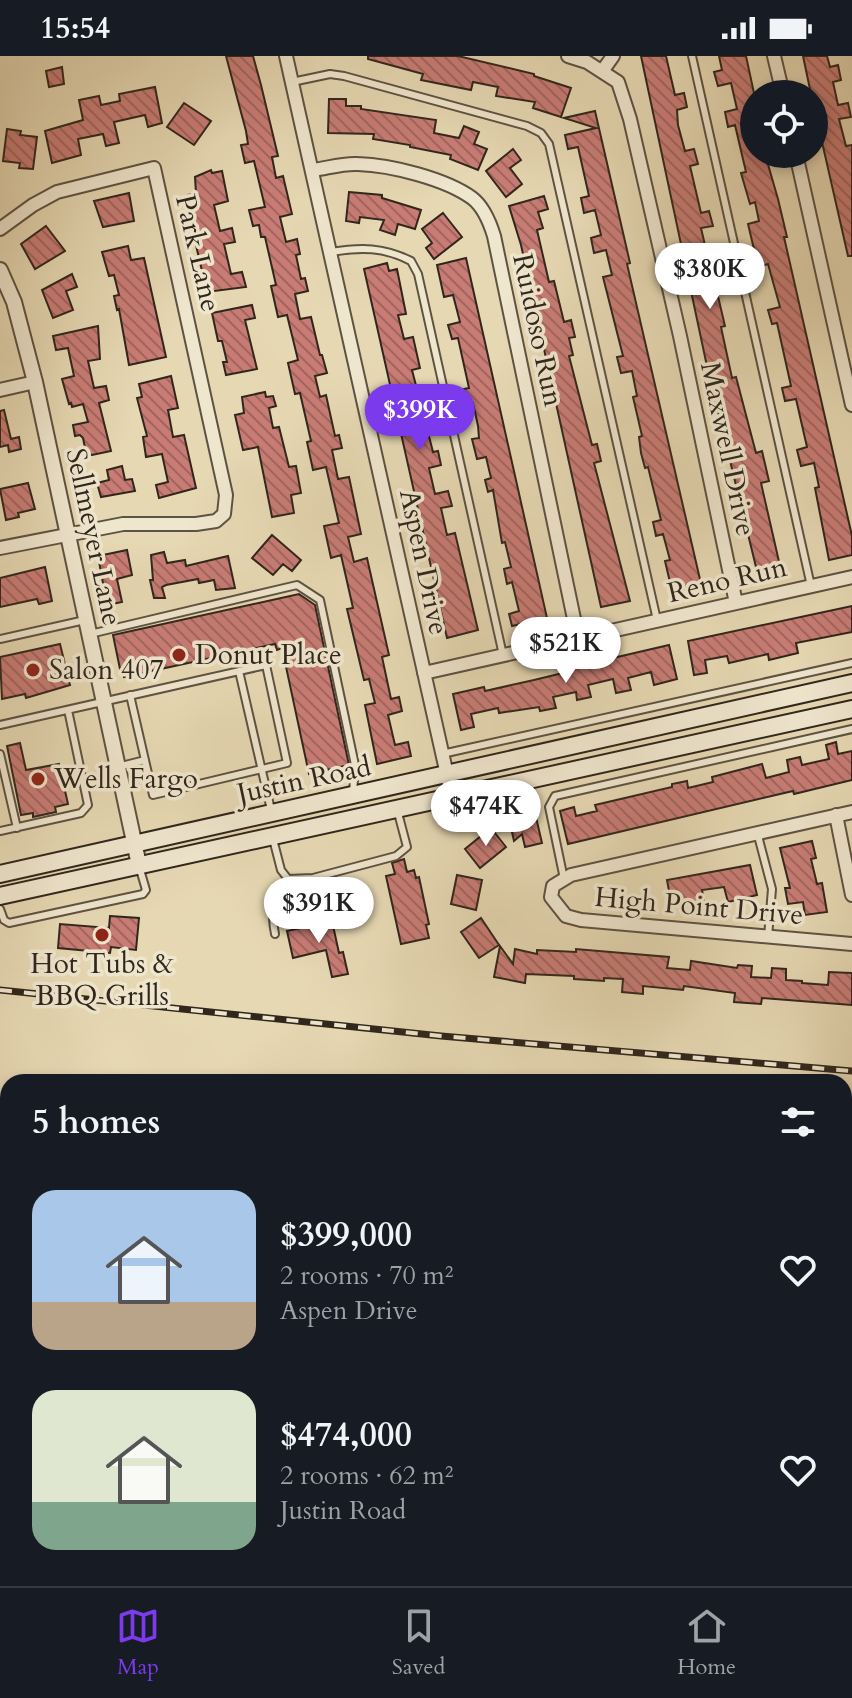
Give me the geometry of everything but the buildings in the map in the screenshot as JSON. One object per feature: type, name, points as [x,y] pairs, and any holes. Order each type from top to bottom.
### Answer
[{"type":"main road","name":"Justin Road","points":[[0,874],[852,683]]},
{"type":"main road","name":"Justin Road","points":[[0,896],[852,709]]},
{"type":"main road","points":[[272,835],[278,824],[298,820],[352,797]]},
{"type":"street","name":"Aspen Drive","points":[[286,56],[314,170],[452,797]]},
{"type":"street","points":[[568,56],[603,70],[613,56]]},
{"type":"street","points":[[774,56],[780,80]]},
{"type":"street","name":"Maxwell Drive","points":[[603,70],[618,82],[630,119],[680,336],[736,603]]},
{"type":"street","name":"Ruidoso Run","points":[[314,170],[356,163],[436,180],[473,199],[489,219],[578,638]]},
{"type":"street","name":"Park Lane","points":[[0,229],[57,192],[154,168],[226,495],[224,514],[216,521],[196,524],[123,524],[67,536]]},
{"type":"street","points":[[799,168],[852,405]]},
{"type":"street","name":"Sellmeyer Lane","points":[[0,270],[14,302],[35,382],[139,865]]},
{"type":"street","points":[[0,390],[35,382]]},
{"type":"street","points":[[0,548],[67,536]]},
{"type":"street","name":"Reno Run","points":[[424,673],[852,577]]},
{"type":"street","points":[[564,879],[852,812]]},
{"type":"street","points":[[836,815],[852,895]]},
{"type":"street","name":"High Point Drive","points":[[564,879],[553,886],[551,897],[566,916],[581,920],[852,943]]},
{"type":"lane","points":[[692,56],[811,586]]},
{"type":"lane","points":[[292,82],[330,74],[344,76],[527,126],[541,133],[549,144],[657,620]]},
{"type":"lane","points":[[331,252],[362,247],[382,250],[411,261],[418,274],[503,655]]},
{"type":"lane","points":[[0,639],[87,627],[297,585],[320,600],[355,765],[352,797]]},
{"type":"lane","points":[[442,754],[852,663]]},
{"type":"lane","points":[[0,725],[103,701],[130,695],[239,671],[266,665],[287,763],[153,795],[130,695]]},
{"type":"lane","points":[[239,671],[272,814]]},
{"type":"lane","points":[[0,831],[81,813],[88,805],[68,710]]},
{"type":"lane","points":[[564,879],[549,807],[555,796],[852,729]]},
{"type":"lane","points":[[0,754],[17,828]]},
{"type":"lane","points":[[117,767],[145,760]]},
{"type":"lane","points":[[288,879],[313,878],[396,856],[407,847],[397,809]]},
{"type":"lane","points":[[757,832],[772,889],[768,937]]},
{"type":"lane","points":[[272,835],[281,870],[288,879]]},
{"type":"lane","points":[[0,909],[4,920],[9,923],[143,894],[146,890],[139,865]]},
{"type":"lane","points":[[275,934],[272,918],[276,896],[288,879]]},
{"type":"railway","points":[[0,990],[441,1036],[852,1071]]},
{"type":"place","name":"Donut Place","points":[[179,655]]},
{"type":"place","name":"Salon 407","points":[[33,670]]},
{"type":"place","name":"Wells Fargo","points":[[38,779]]},
{"type":"place","name":"Hot Tubs & BBQ Grills","points":[[102,935]]}]
